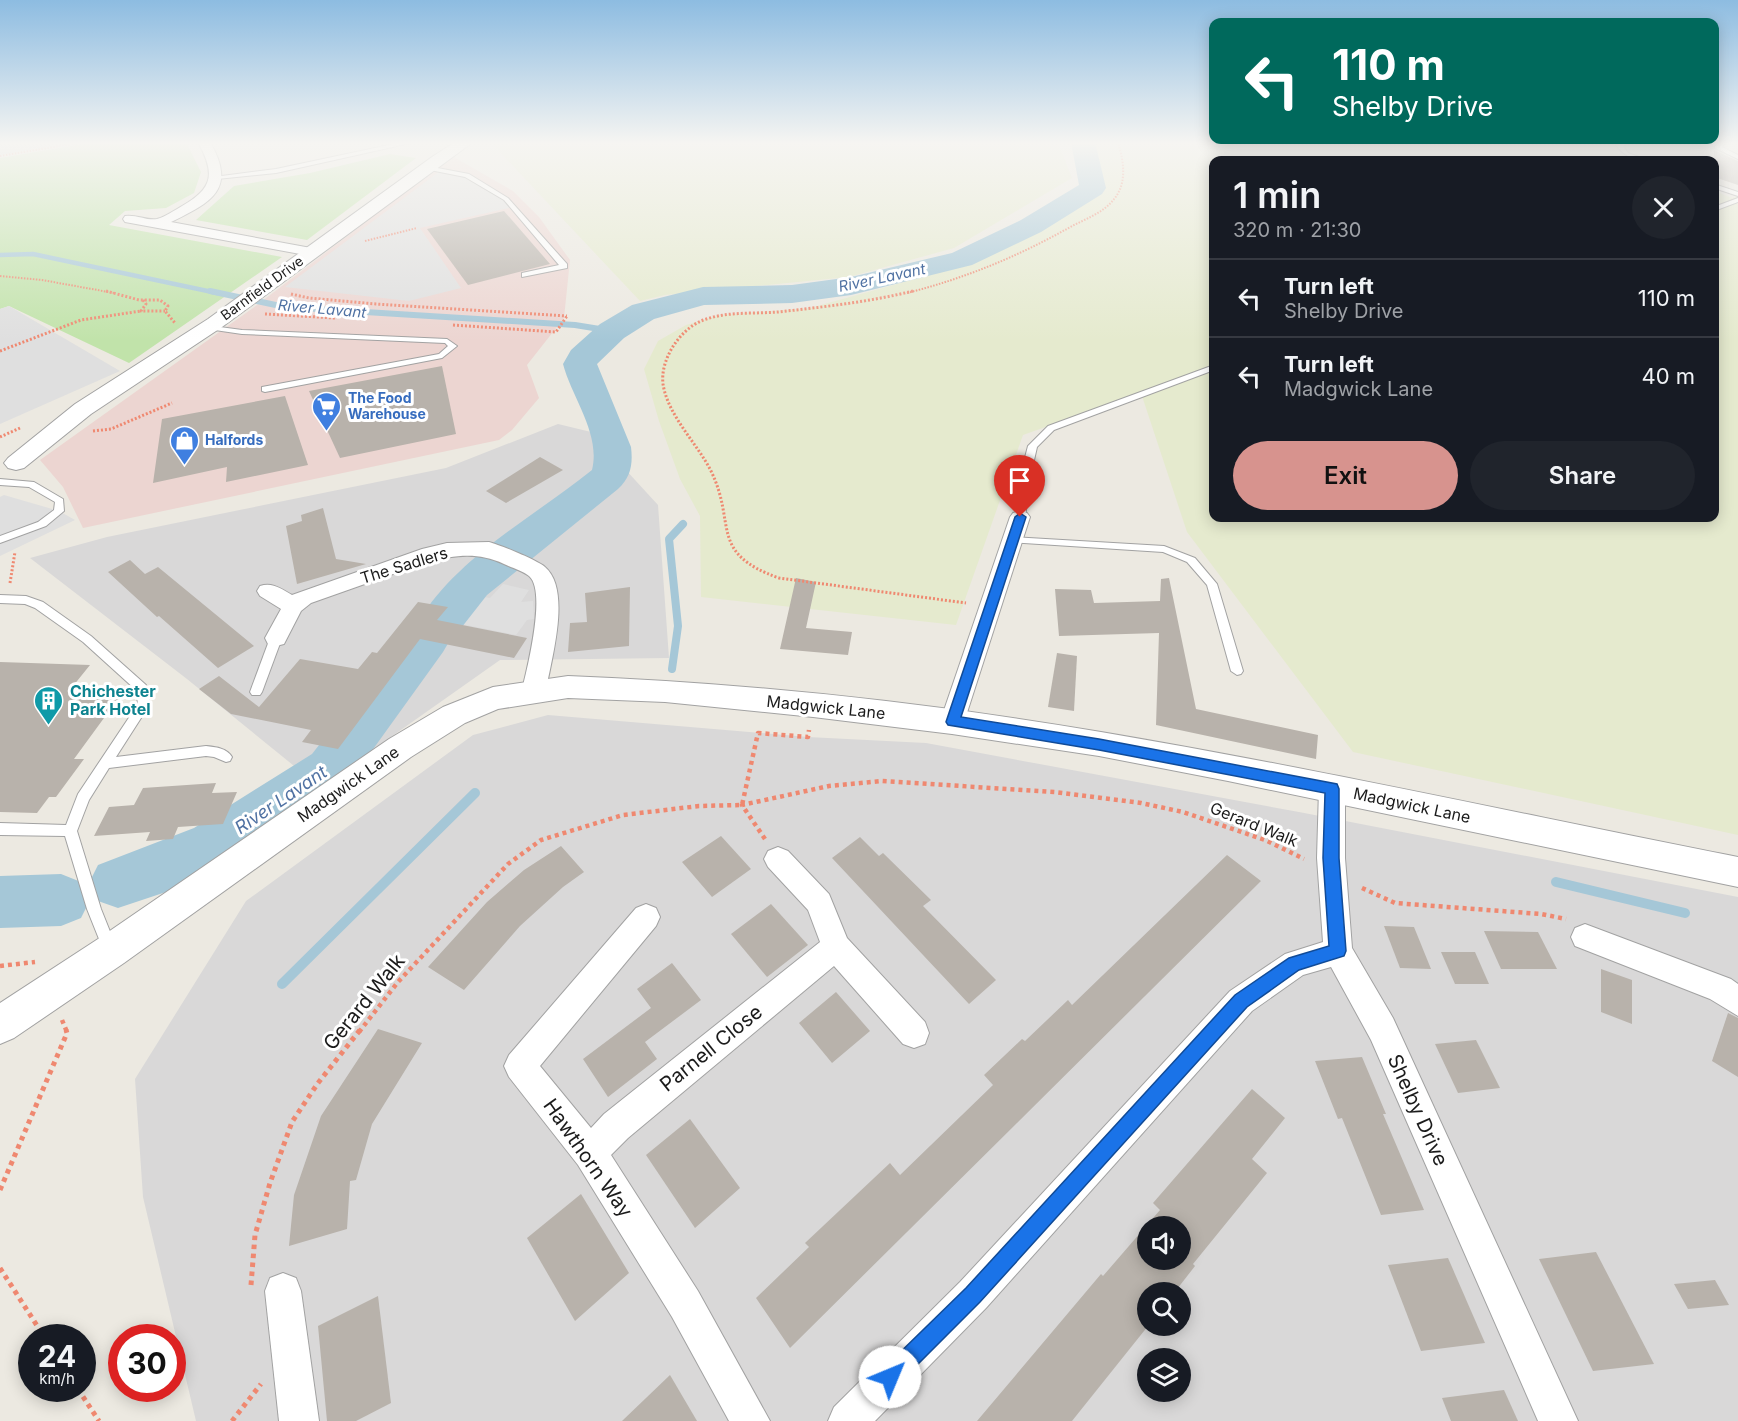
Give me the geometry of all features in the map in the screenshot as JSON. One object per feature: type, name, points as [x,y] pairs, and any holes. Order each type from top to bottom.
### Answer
[{"type":"street","points":[[158,224],[184,208]]},
{"type":"street","points":[[311,252],[371,208]]},
{"type":"street","name":"Barnfield Drive","points":[[130,219],[311,252]]},
{"type":"street","name":"Barnfield Drive","points":[[1,482],[9,475],[5,454],[83,410],[231,312],[311,252]]},
{"type":"street","points":[[952,722],[1020,517]]},
{"type":"street","name":"The Sadlers","points":[[293,606],[303,598],[422,556],[447,550],[489,549],[527,565],[538,572],[545,584],[548,618],[534,690]]},
{"type":"street","points":[[268,591],[293,606],[276,638]]},
{"type":"street","name":"Madgwick Lane","points":[[0,1025],[111,951],[400,748],[454,715],[493,698],[534,690],[568,687],[665,691],[813,706],[952,722],[1099,744],[1738,872]]},
{"type":"street","name":"Shelby Drive","points":[[1332,789],[1332,874],[1338,951],[1382,1029],[1558,1421]]},
{"type":"street","points":[[778,859],[819,903],[836,947],[914,1033]]},
{"type":"street","name":"Hawthorn Way","points":[[646,917],[520,1066],[590,1153],[685,1304],[750,1421]]},
{"type":"street","points":[[1580,929],[1720,989],[1738,1001]]},
{"type":"street","name":"Parnell Close","points":[[590,1153],[616,1126],[836,947]]},
{"type":"street","points":[[848,1421],[973,1295],[1241,1001],[1295,964],[1338,951]]},
{"type":"street","points":[[267,1289],[299,1421]]},
{"type":"lane","points":[[513,208],[564,266],[525,275]]},
{"type":"lane","points":[[208,327],[242,332],[447,341],[453,346],[442,356],[265,389]]},
{"type":"lane","points":[[1020,517],[1026,470],[1033,446],[1051,428],[1209,369]]},
{"type":"lane","points":[[0,540],[42,524],[59,511],[60,501],[31,484],[1,482]]},
{"type":"lane","points":[[1013,540],[1164,549],[1191,560],[1212,584],[1237,671]]},
{"type":"lane","points":[[4,599],[27,600],[39,605],[87,639],[142,688],[144,704],[83,798],[70,831],[87,891],[111,951]]},
{"type":"lane","points":[[256,692],[276,638]]},
{"type":"lane","points":[[104,764],[206,752],[216,752],[226,757]]},
{"type":"lane","points":[[0,829],[70,831]]},
{"type":"path","points":[[990,606],[779,578],[752,568],[734,552],[727,538],[717,485],[702,454],[665,395],[663,374],[678,340],[699,321],[727,315],[839,305],[921,289],[971,275],[1059,235],[1103,208]]},
{"type":"path","points":[[0,276],[41,278],[143,300],[161,300],[168,306],[165,311]]},
{"type":"path","points":[[268,285],[309,298],[567,316],[558,329]]},
{"type":"path","points":[[141,311],[146,304],[143,300]]},
{"type":"path","points":[[0,351],[81,320],[141,311],[165,311]]},
{"type":"path","points":[[165,311],[177,326]]},
{"type":"path","points":[[89,432],[111,429],[172,403]]},
{"type":"path","points":[[4,599],[18,533]]},
{"type":"path","points":[[778,859],[742,805],[758,733],[808,737],[813,706]]},
{"type":"path","name":"Gerard Walk","points":[[267,1289],[255,1235],[292,1122],[318,1083],[398,982],[508,864],[541,840],[623,815],[699,806],[742,805],[823,789],[882,781],[1058,790],[1121,799],[1186,812],[1228,825],[1282,847],[1332,874],[1395,903],[1541,914],[1580,929]]},
{"type":"path","points":[[0,966],[45,962],[67,1033],[0,1190]]},
{"type":"path","points":[[0,1268],[36,1324]]},
{"type":"path","points":[[232,1421],[263,1381],[264,1391]]},
{"type":"path","points":[[87,1402],[99,1421]]},
{"type":"shaded area","points":[[384,208],[530,208],[570,260],[564,318],[527,365],[539,398],[512,430],[499,440],[83,528],[63,487],[40,460],[253,308]]},
{"type":"shaded area","points":[[390,208],[507,208],[420,228],[461,288],[409,301],[285,287]]},
{"type":"shaded area","points":[[9,306],[120,371],[0,424],[0,309]]},
{"type":"shaded area","points":[[558,424],[591,432],[658,505],[669,658],[500,660],[320,787],[187,679],[30,558],[107,537],[446,468]]},
{"type":"shaded area","points":[[4,495],[59,511],[75,520],[0,556],[0,497]]},
{"type":"shaded area","points":[[503,584],[529,590],[521,602],[533,601],[534,619],[527,620],[516,635],[451,622],[463,607],[479,596],[490,598]]},
{"type":"shaded area","points":[[548,715],[808,737],[926,743],[1738,897],[1738,1421],[196,1421],[186,1379],[186,1324],[173,1324],[143,1197],[135,1079],[246,901],[473,735]]},
{"type":"green space","points":[[0,208],[162,208],[125,211],[109,225],[282,257],[129,363],[9,306],[0,309]]},
{"type":"green space","points":[[209,208],[349,208],[307,240],[196,220]]},
{"type":"green space","points":[[553,208],[1021,208],[954,248],[849,277],[665,295],[640,301]]},
{"type":"green space","points":[[1068,208],[1209,208],[1209,522],[1719,522],[1719,208],[1738,208],[1738,835],[1353,752],[1187,532],[1141,393],[1023,435],[956,625],[701,597],[700,516],[680,479],[659,421],[644,369],[658,341],[686,325],[719,315],[810,308],[962,266]]},
{"type":"building","points":[[504,211],[550,264],[468,285],[427,229]]},
{"type":"building","points":[[442,366],[456,434],[340,458],[309,391]]},
{"type":"building","points":[[285,396],[308,465],[226,482],[227,467],[153,483],[162,419]]},
{"type":"building","points":[[540,457],[563,470],[506,503],[486,491]]},
{"type":"building","points":[[323,508],[336,559],[366,564],[297,584],[286,526],[302,521],[301,515]]},
{"type":"building","points":[[130,560],[145,574],[158,567],[254,646],[218,668],[108,572]]},
{"type":"building","points":[[796,578],[816,582],[806,628],[852,632],[848,655],[780,649]]},
{"type":"building","points":[[1169,578],[1196,709],[1318,735],[1316,759],[1156,725],[1159,633],[1059,636],[1055,589],[1091,590],[1094,603],[1160,601],[1161,579]]},
{"type":"building","points":[[630,587],[629,646],[568,652],[570,623],[587,622],[585,593]]},
{"type":"building","points":[[418,602],[448,607],[437,620],[527,638],[514,658],[420,639],[338,749],[302,742],[311,730],[231,714],[199,689],[219,676],[259,707],[300,659],[358,669],[372,652],[377,653]]},
{"type":"building","points":[[1057,653],[1077,656],[1074,711],[1048,707]]},
{"type":"building","name":"Chichester Park Hotel","points":[[0,662],[90,665],[69,691],[123,692],[74,759],[84,759],[56,797],[49,797],[37,813],[0,812]]},
{"type":"building","points":[[216,783],[212,793],[237,792],[223,824],[178,827],[173,839],[146,841],[150,832],[94,836],[109,807],[134,805],[143,788]]},
{"type":"building","points":[[721,836],[751,869],[712,897],[682,862]]},
{"type":"building","points":[[860,837],[879,856],[883,853],[931,900],[923,906],[996,980],[969,1004],[832,858]]},
{"type":"building","points":[[561,846],[584,872],[563,887],[520,926],[464,990],[428,967],[487,902],[524,870]]},
{"type":"building","points":[[1227,855],[1261,881],[790,1348],[756,1298],[809,1247],[805,1243],[890,1163],[900,1175],[993,1085],[984,1075],[1022,1039],[1025,1041],[1068,1000],[1072,1005]]},
{"type":"building","points":[[771,904],[808,945],[767,977],[731,934]]},
{"type":"building","points":[[1384,926],[1414,927],[1431,969],[1400,968]]},
{"type":"building","points":[[1484,931],[1538,932],[1557,969],[1501,969]]},
{"type":"building","points":[[1441,952],[1475,952],[1489,984],[1455,984]]},
{"type":"building","points":[[672,963],[701,1000],[645,1042],[657,1059],[608,1097],[583,1059],[651,1008],[637,989]]},
{"type":"building","points":[[1601,969],[1632,980],[1632,1024],[1601,1012]]},
{"type":"building","points":[[836,992],[870,1031],[832,1063],[799,1023]]},
{"type":"building","points":[[1728,1013],[1738,1018],[1738,1077],[1712,1061]]},
{"type":"building","points":[[378,1029],[422,1043],[372,1124],[356,1180],[350,1181],[347,1229],[289,1246],[294,1195],[321,1116]]},
{"type":"building","points":[[1476,1040],[1500,1088],[1458,1093],[1435,1044]]},
{"type":"building","points":[[1362,1057],[1386,1114],[1383,1114],[1424,1210],[1381,1215],[1342,1118],[1338,1119],[1315,1061]]},
{"type":"building","points":[[1252,1089],[1285,1118],[1252,1159],[1267,1173],[1193,1264],[1195,1266],[1183,1282],[1137,1282],[1137,1336],[1140,1336],[1072,1421],[977,1421],[1101,1274],[1103,1276],[1137,1237],[1137,1270],[1191,1270],[1191,1216],[1155,1216],[1160,1210],[1153,1203]]},
{"type":"building","points":[[690,1119],[740,1188],[695,1228],[646,1155]]},
{"type":"building","points":[[581,1194],[629,1273],[575,1321],[527,1238]]},
{"type":"building","points":[[1596,1252],[1654,1364],[1593,1371],[1539,1259]]},
{"type":"building","points":[[1448,1258],[1485,1343],[1421,1351],[1388,1265]]},
{"type":"building","points":[[1715,1280],[1729,1305],[1688,1309],[1674,1284]]},
{"type":"building","points":[[378,1296],[391,1403],[356,1421],[327,1421],[318,1326]]},
{"type":"building","points":[[670,1375],[697,1421],[622,1421]]},
{"type":"building","points":[[1504,1390],[1518,1421],[1451,1421],[1442,1398]]},
{"type":"waterway","name":"River Lavant","points":[[442,621],[471,584],[610,474],[614,460],[612,447],[580,364],[583,357],[612,331],[643,312],[703,296],[792,294],[851,286],[962,259],[1031,226],[1060,208]]},
{"type":"waterway","name":"River Lavant","points":[[0,255],[33,254],[217,293]]},
{"type":"waterway","name":"River Lavant","points":[[210,291],[285,307],[575,325],[612,331]]},
{"type":"waterway","points":[[672,669],[678,626],[669,539],[683,524]]},
{"type":"waterway","name":"River Lavant","points":[[118,883],[146,874],[214,845],[330,769],[427,640]]},
{"type":"waterway","points":[[282,984],[475,793]]},
{"type":"waterway","points":[[1556,882],[1685,913]]},
{"type":"waterway","name":"River Lavant","points":[[0,902],[61,900]]},
{"type":"place","name":"The Food Warehouse","points":[[327,432]]},
{"type":"place","name":"Halfords","points":[[184,466]]},
{"type":"place","name":"Chichester Park Hotel","points":[[49,726]]},
{"type":"route","points":[[890,1377],[973,1295],[1241,1001],[1295,964],[1338,951],[1331,858],[1332,789],[1099,744],[952,722],[1020,517]]}]
